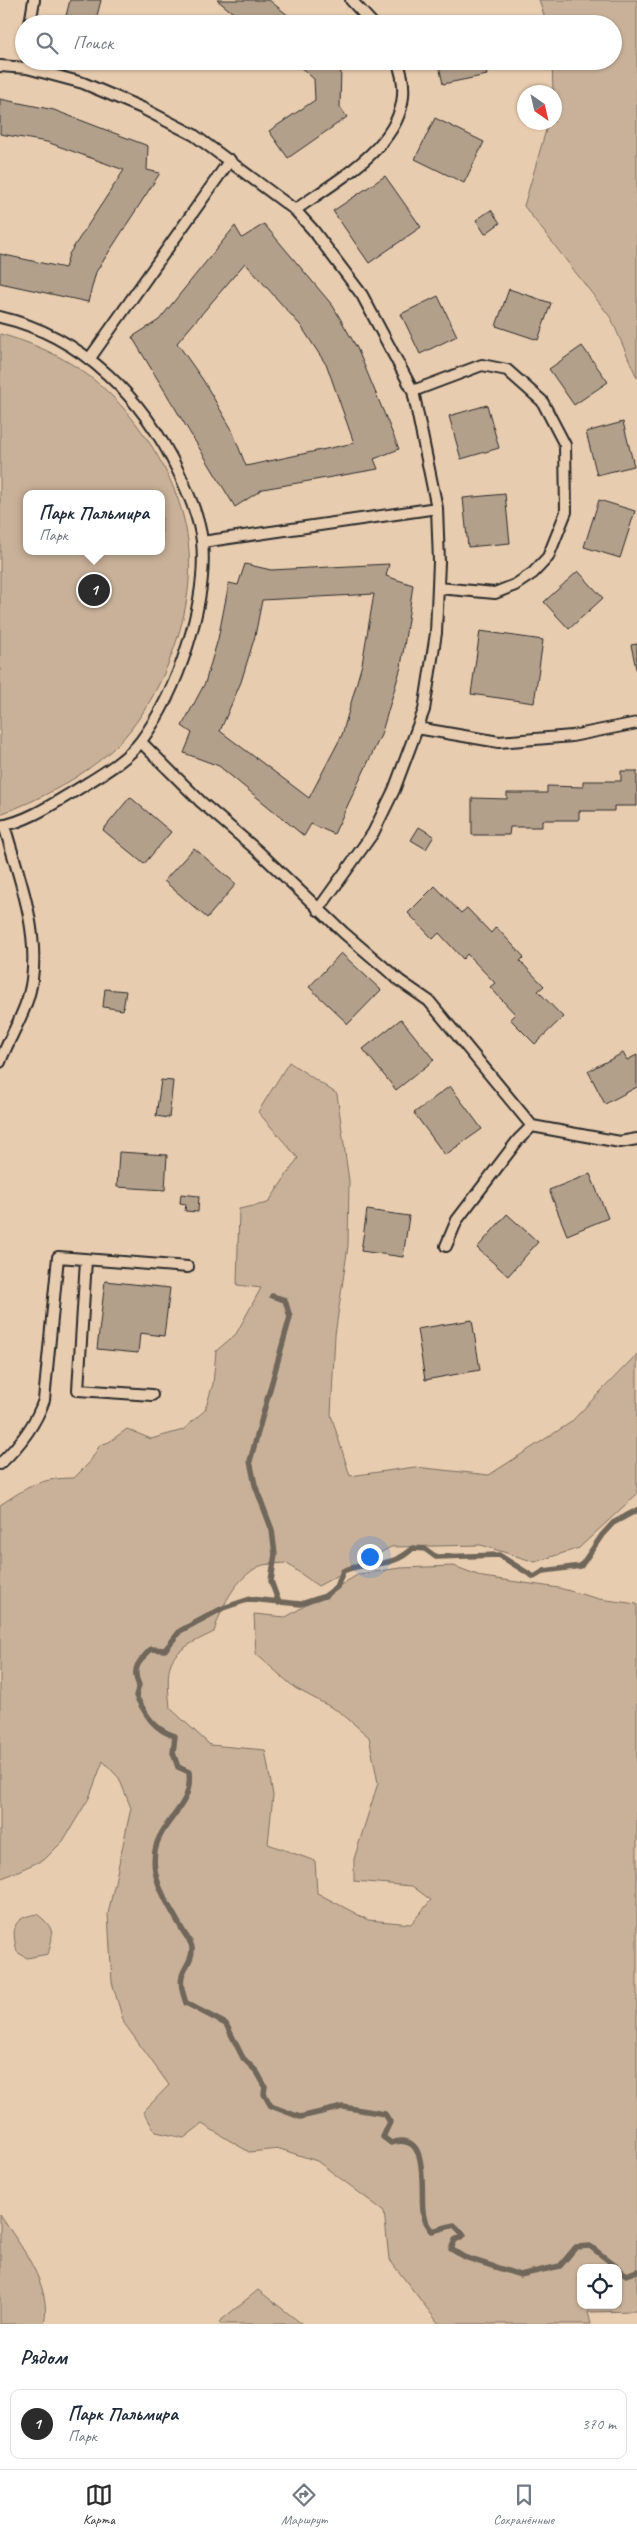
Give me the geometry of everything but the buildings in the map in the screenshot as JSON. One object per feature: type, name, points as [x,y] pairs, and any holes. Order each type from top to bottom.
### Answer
[{"type":"lane","points":[[32,15],[34,0]]},
{"type":"lane","points":[[351,0],[365,15]]},
{"type":"lane","points":[[0,66],[15,65]]},
{"type":"lane","points":[[45,70],[83,83],[142,108],[194,135],[295,210],[313,230],[362,294],[413,391],[437,508],[438,588],[436,633],[424,710],[394,790],[373,833],[318,910]]},
{"type":"lane","points":[[295,210],[372,154],[390,134],[400,114],[404,87],[399,70]]},
{"type":"lane","points":[[90,358],[230,160]]},
{"type":"lane","points":[[0,317],[51,337],[90,358],[122,386],[150,421],[170,453],[189,495],[202,542],[196,616],[184,656],[165,698],[141,742],[118,762],[61,799],[2,825],[26,901],[33,942],[32,980],[22,1012],[0,1062]]},
{"type":"lane","points":[[413,391],[482,365],[507,370],[542,401],[565,445],[566,512],[548,556],[533,573],[515,585],[495,593],[438,588]]},
{"type":"lane","points":[[202,542],[437,508]]},
{"type":"lane","points":[[417,728],[498,742],[572,736],[637,723]]},
{"type":"lane","points":[[141,742],[201,802],[259,852],[318,910],[400,981],[429,1001],[532,1126],[620,1142],[637,1140]]},
{"type":"lane","points":[[446,1246],[457,1220],[518,1140],[532,1126]]},
{"type":"lane","points":[[0,1464],[21,1442],[38,1418],[44,1400],[58,1257],[188,1267]]},
{"type":"lane","points":[[86,1260],[78,1390],[152,1394]]},
{"type":"shaded area","points":[[539,0],[637,0],[637,378],[611,318],[524,206],[546,130],[562,130],[562,85],[553,85],[552,70],[622,70],[622,15],[544,15]]},
{"type":"shaded area","points":[[0,334],[44,350],[82,371],[99,384],[131,417],[163,465],[176,493],[189,549],[189,578],[178,637],[166,669],[150,701],[130,731],[102,759],[60,787],[0,814]]},
{"type":"shaded area","points":[[289,1062],[337,1094],[349,1181],[348,1246],[335,1335],[331,1415],[350,1476],[415,1467],[489,1475],[570,1423],[637,1354],[637,1494],[579,1548],[535,1562],[481,1545],[391,1547],[318,1586],[286,1563],[263,1565],[248,1574],[234,1588],[224,1605],[214,1632],[187,1646],[173,1659],[168,1678],[170,1708],[210,1745],[265,1750],[273,1795],[268,1844],[315,1861],[317,1893],[368,1920],[411,1924],[431,1900],[412,1886],[354,1881],[354,1859],[378,1783],[369,1737],[340,1712],[295,1688],[256,1654],[254,1614],[286,1617],[359,1574],[400,1568],[454,1566],[483,1577],[559,1588],[599,1599],[637,1604],[637,2311],[588,2312],[591,2324],[439,2324],[389,2259],[384,2211],[317,2161],[280,2149],[249,2152],[202,2124],[184,2138],[156,2132],[143,2112],[169,2085],[124,2023],[112,1982],[108,1914],[131,1808],[119,1778],[103,1761],[89,1798],[63,1841],[45,1859],[0,1879],[0,1505],[34,1485],[62,1478],[74,1478],[89,1463],[100,1445],[109,1442],[127,1429],[151,1439],[183,1430],[205,1410],[213,1384],[216,1351],[236,1334],[261,1288],[237,1285],[239,1209],[268,1203],[298,1158],[258,1112]]},
{"type":"shaded area","points":[[37,1914],[50,1928],[52,1932],[51,1941],[48,1954],[27,1958],[17,1952],[14,1937],[15,1926],[22,1918]]},
{"type":"shaded area","points":[[0,2215],[33,2266],[44,2295],[46,2310],[44,2324],[0,2324]]},
{"type":"shaded area","points":[[258,2290],[302,2324],[220,2324],[219,2322]]},
{"type":"waterway","points":[[272,1296],[285,1300],[290,1317],[250,1461],[255,1485],[272,1530],[275,1554],[271,1581],[279,1603]]},
{"type":"waterway","points":[[613,2264],[590,2246],[576,2247],[560,2266],[520,2275],[464,2257],[451,2249],[455,2240],[464,2235],[454,2225],[432,2231],[426,2223],[419,2155],[413,2146],[405,2141],[391,2143],[383,2137],[390,2122],[385,2114],[343,2107],[300,2117],[271,2106],[264,2094],[265,2086],[257,2072],[243,2058],[226,2024],[186,2003],[181,1979],[190,1960],[192,1946],[171,1911],[161,1889],[154,1867],[154,1855],[161,1834],[187,1794],[189,1772],[178,1767],[173,1753],[175,1736],[161,1730],[151,1721],[136,1696],[139,1685],[136,1670],[140,1661],[151,1649],[165,1650],[180,1631],[223,1608],[250,1599],[301,1604],[325,1596],[337,1587],[343,1571],[388,1562],[405,1555],[413,1548],[425,1549],[436,1557],[499,1555],[534,1577],[544,1571],[581,1566],[602,1535],[613,1523],[637,1510]]},
{"type":"waterway","points":[[622,2272],[626,2275],[637,2271]]},
{"type":"place","name":"Парк Пальмира","points":[[94,590]]}]
